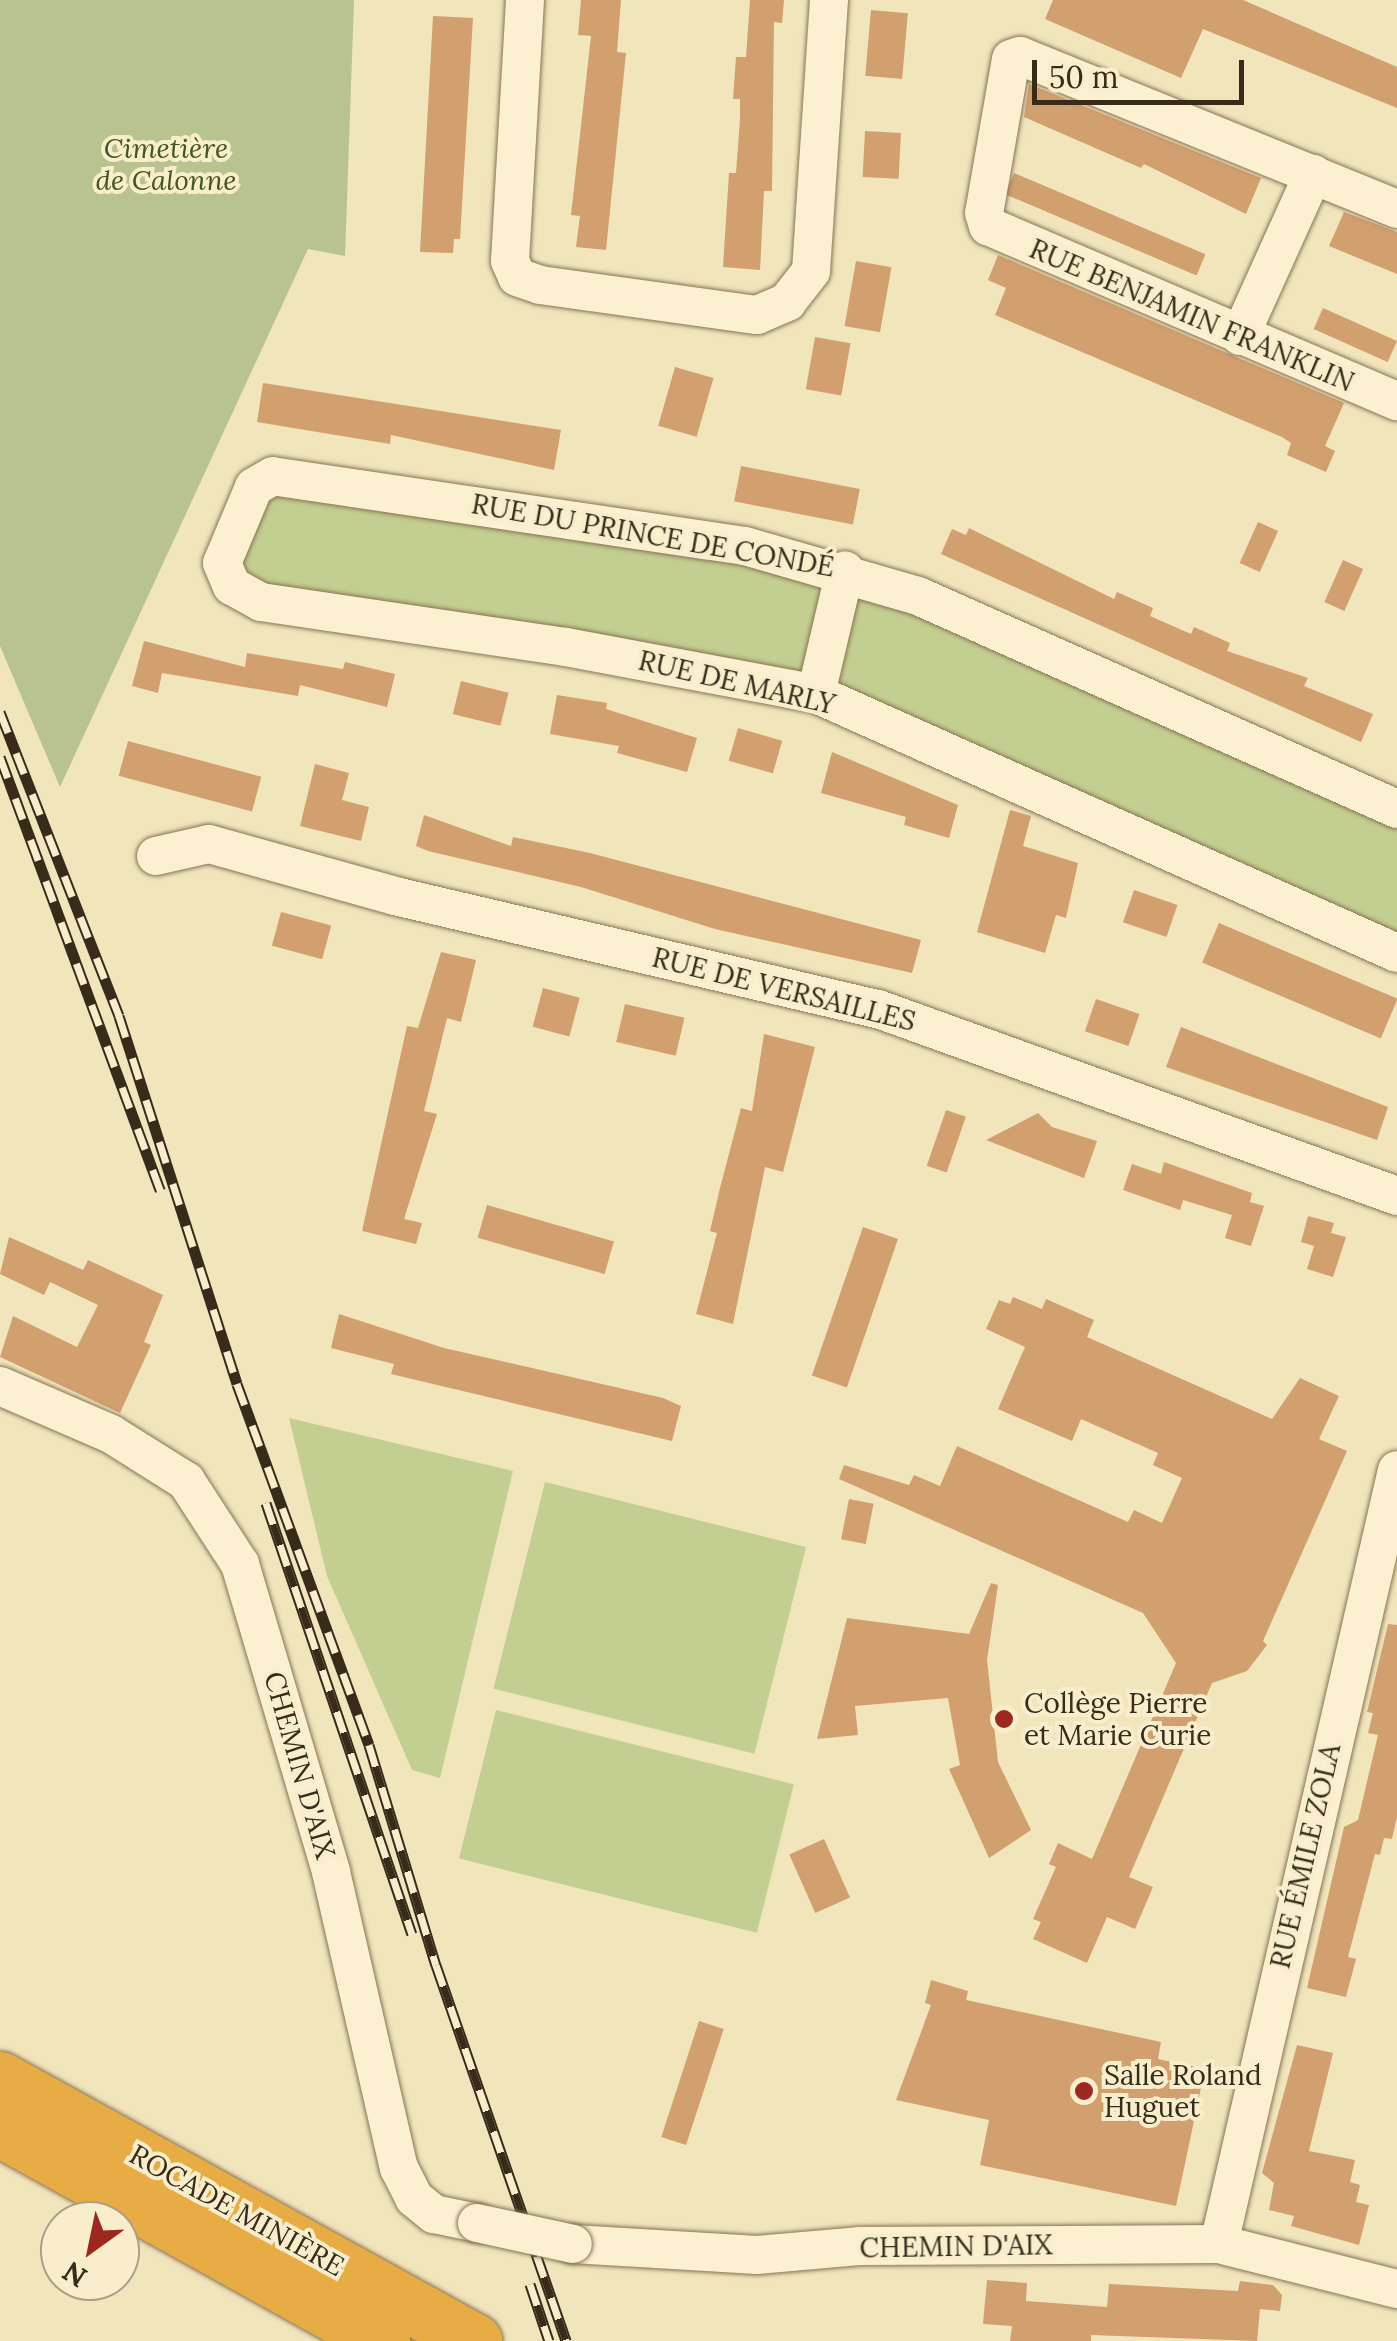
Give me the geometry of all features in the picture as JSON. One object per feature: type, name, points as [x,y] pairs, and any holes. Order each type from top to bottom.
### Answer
[{"type":"highway","name":"ROCADE MINIÈRE","points":[[0,2079],[474,2341]]},
{"type":"highway","name":"ROCADE MINIÈRE","points":[[0,2129],[382,2341]]},
{"type":"street","points":[[524,0],[510,262],[517,277],[540,286],[757,315],[788,302],[810,271],[829,0]]},
{"type":"street","name":"RUE BENJAMIN FRANKLIN","points":[[1312,174],[1020,56],[1011,60],[984,213],[988,226],[1397,401]]},
{"type":"street","points":[[1240,336],[1312,174],[1397,209]]},
{"type":"street","name":"RUE DU PRINCE DE CONDÉ","points":[[240,512],[254,487],[274,476],[307,476],[745,546],[844,570],[918,596],[1397,809]]},
{"type":"street","name":"RUE DE MARLY","points":[[240,512],[222,563],[232,586],[261,602],[566,647],[816,694],[1397,953]]},
{"type":"street","points":[[816,694],[844,570]]},
{"type":"street","name":"RUE DE VERSAILLES","points":[[156,856],[209,844],[395,896],[878,1009],[1397,1196]]},
{"type":"street","name":"CHEMIN D'AIX","points":[[0,1386],[111,1434],[186,1481],[240,1564],[332,1872],[400,2168],[414,2198],[434,2214],[573,2244],[758,2255],[859,2246],[1220,2244],[1397,2289]]},
{"type":"street","name":"RUE ÉMILE ZOLA","points":[[1220,2244],[1397,1470]]},
{"type":"green space","name":"Cimetière de Calonne","points":[[0,0],[354,0],[345,256],[308,249],[60,787],[0,646]]},
{"type":"green space","points":[[281,485],[864,583],[1397,803],[1397,936],[865,703],[262,594],[232,553],[250,504]]},
{"type":"green space","points":[[289,1418],[513,1471],[440,1778],[412,1770],[327,1576]]},
{"type":"green space","points":[[545,1482],[806,1547],[754,1754],[493,1689]]},
{"type":"green space","points":[[496,1710],[794,1784],[757,1933],[459,1858]]},
{"type":"building","points":[[581,0],[621,0],[617,52],[626,53],[606,250],[576,247],[580,216],[571,215],[591,36],[578,35]]},
{"type":"building","points":[[750,0],[784,0],[782,23],[774,22],[772,191],[764,191],[760,270],[723,267],[729,173],[736,173],[740,119],[740,99],[733,99],[736,57],[746,57]]},
{"type":"building","points":[[1053,0],[1243,0],[1397,67],[1397,108],[1203,29],[1181,78],[1045,19]]},
{"type":"building","points":[[871,10],[908,13],[902,79],[865,76]]},
{"type":"building","points":[[433,16],[473,18],[460,239],[454,239],[453,253],[420,252]]},
{"type":"building","points":[[1029,84],[1261,178],[1246,214],[1144,164],[1141,168],[1024,117]]},
{"type":"building","points":[[865,131],[901,133],[899,179],[863,177]]},
{"type":"building","points":[[1014,173],[1205,254],[1196,275],[1005,194]]},
{"type":"building","points":[[1344,212],[1397,232],[1397,274],[1329,246]]},
{"type":"building","points":[[998,255],[1344,403],[1325,446],[1335,451],[1326,472],[1287,455],[1291,443],[1282,437],[995,315],[1006,288],[988,280]]},
{"type":"building","points":[[856,261],[891,267],[880,332],[845,326]]},
{"type":"building","points":[[1323,308],[1397,341],[1388,362],[1314,329]]},
{"type":"building","points":[[815,337],[850,343],[841,395],[806,389]]},
{"type":"building","points":[[675,367],[713,378],[697,437],[658,426]]},
{"type":"building","points":[[263,383],[561,430],[554,470],[391,435],[390,444],[257,422]]},
{"type":"building","points":[[741,466],[860,489],[853,524],[734,501]]},
{"type":"building","points":[[1258,522],[1278,531],[1260,572],[1240,563]]},
{"type":"building","points":[[969,528],[1114,599],[1117,592],[1153,608],[1150,616],[1191,634],[1194,627],[1230,643],[1227,651],[1308,678],[1304,686],[1373,714],[1361,742],[941,554],[952,529],[966,535]]},
{"type":"building","points":[[1343,560],[1363,569],[1344,611],[1324,602]]},
{"type":"building","points":[[144,641],[245,667],[247,653],[343,669],[345,662],[395,674],[387,707],[300,685],[298,696],[162,673],[158,693],[132,686]]},
{"type":"building","points":[[461,681],[509,693],[500,726],[453,714]]},
{"type":"building","points":[[557,695],[607,703],[606,709],[697,738],[687,772],[617,753],[619,746],[550,734]]},
{"type":"building","points":[[738,728],[782,741],[773,773],[729,761]]},
{"type":"building","points":[[128,741],[261,777],[252,811],[119,776]]},
{"type":"building","points":[[832,752],[958,805],[949,838],[904,825],[906,817],[821,793]]},
{"type":"building","points":[[315,764],[349,773],[342,800],[369,807],[361,841],[300,826]]},
{"type":"building","points":[[1010,810],[1031,816],[1023,846],[1078,863],[1066,918],[1056,915],[1045,953],[977,932]]},
{"type":"building","points":[[424,815],[511,846],[513,837],[590,853],[921,940],[912,973],[715,929],[581,887],[428,851],[416,846]]},
{"type":"building","points":[[1134,890],[1177,905],[1166,937],[1123,922]]},
{"type":"building","points":[[281,912],[331,925],[322,959],[272,946]]},
{"type":"building","points":[[1219,923],[1397,999],[1381,1038],[1202,963]]},
{"type":"building","points":[[441,952],[476,960],[461,1022],[447,1018],[424,1111],[437,1114],[404,1219],[422,1223],[416,1244],[362,1231],[407,1026],[418,1028]]},
{"type":"building","points":[[543,988],[580,998],[569,1036],[533,1027]]},
{"type":"building","points":[[1096,999],[1139,1014],[1128,1046],[1085,1031]]},
{"type":"building","points":[[625,1004],[684,1018],[676,1056],[616,1042]]},
{"type":"building","points":[[1181,1027],[1388,1107],[1377,1140],[1166,1067]]},
{"type":"building","points":[[764,1034],[815,1047],[783,1172],[765,1167],[733,1324],[696,1314],[717,1233],[710,1231],[741,1108],[752,1111]]},
{"type":"building","points":[[946,1110],[966,1117],[947,1173],[927,1166]]},
{"type":"building","points":[[1038,1113],[1052,1127],[1097,1141],[1084,1178],[986,1140]]},
{"type":"building","points":[[1164,1162],[1252,1193],[1250,1202],[1264,1206],[1251,1246],[1225,1238],[1232,1215],[1183,1200],[1180,1210],[1123,1190],[1132,1164],[1161,1174]]},
{"type":"building","points":[[487,1205],[614,1241],[605,1274],[478,1238]]},
{"type":"building","points":[[1308,1216],[1334,1223],[1331,1233],[1346,1237],[1333,1277],[1307,1269],[1314,1246],[1301,1242]]},
{"type":"building","points":[[863,1227],[898,1239],[847,1387],[812,1375]]},
{"type":"building","points":[[9,1237],[83,1270],[88,1260],[163,1295],[144,1342],[151,1345],[120,1413],[0,1357],[13,1316],[77,1347],[98,1305],[50,1282],[44,1295],[0,1274]]},
{"type":"building","points":[[1013,1297],[1042,1309],[1046,1299],[1094,1320],[1087,1337],[1272,1419],[1300,1378],[1339,1396],[1319,1439],[1347,1451],[1263,1641],[1267,1645],[1247,1671],[1212,1683],[1129,1877],[1153,1887],[1135,1929],[1107,1917],[1087,1963],[1033,1939],[1041,1922],[1033,1919],[1056,1867],[1049,1864],[1058,1843],[1092,1859],[1176,1663],[1143,1613],[839,1479],[844,1465],[909,1485],[914,1475],[940,1486],[957,1446],[1128,1522],[1134,1510],[1162,1523],[1182,1478],[1153,1465],[1158,1453],[1081,1419],[1072,1441],[998,1409],[1025,1347],[986,1329],[999,1300],[1010,1304]]},
{"type":"building","points":[[339,1314],[444,1348],[663,1398],[681,1406],[672,1441],[391,1374],[394,1364],[331,1348]]},
{"type":"building","points":[[849,1499],[874,1504],[866,1544],[841,1539]]},
{"type":"building","points":[[991,1583],[998,1585],[987,1660],[998,1762],[1031,1830],[989,1858],[949,1769],[960,1765],[948,1698],[855,1706],[858,1735],[817,1739],[847,1618],[969,1634]]},
{"type":"building","points":[[1388,1624],[1397,1625],[1397,1817],[1392,1839],[1384,1838],[1380,1855],[1375,1854],[1348,1957],[1356,1959],[1346,1997],[1307,1988],[1344,1827],[1358,1820],[1378,1735],[1368,1733],[1373,1713],[1367,1712]]},
{"type":"building","points":[[824,1839],[850,1897],[815,1913],[789,1854]]},
{"type":"building","name":"Salle Roland Huguet","points":[[931,1980],[968,1991],[966,2000],[1161,2042],[1158,2059],[1205,2069],[1176,2206],[980,2165],[989,2120],[896,2100],[931,2005],[925,2003]]},
{"type":"building","points":[[699,2021],[724,2029],[686,2145],[661,2137]]},
{"type":"building","points":[[1297,2045],[1333,2053],[1309,2151],[1355,2160],[1350,2182],[1360,2185],[1356,2202],[1369,2205],[1359,2245],[1291,2226],[1294,2216],[1269,2210],[1274,2183],[1262,2173]]},
{"type":"building","points":[[987,2280],[1027,2283],[1026,2301],[1107,2307],[1109,2284],[1238,2291],[1240,2281],[1273,2285],[1282,2295],[1280,2311],[1260,2309],[1257,2341],[1091,2335],[1091,2341],[1010,2341],[1012,2326],[983,2324]]},
{"type":"railway","points":[[0,712],[119,1016],[237,1384],[369,1745],[436,1965],[566,2341]]},
{"type":"railway","points":[[0,757],[160,1190]]},
{"type":"railway","points":[[266,1503],[412,1934]]},
{"type":"railway","points":[[530,2284],[549,2341]]},
{"type":"place","name":"Collège Pierre et Marie Curie","points":[[1004,1719]]},
{"type":"place","name":"Salle Roland Huguet","points":[[1084,2091]]}]
